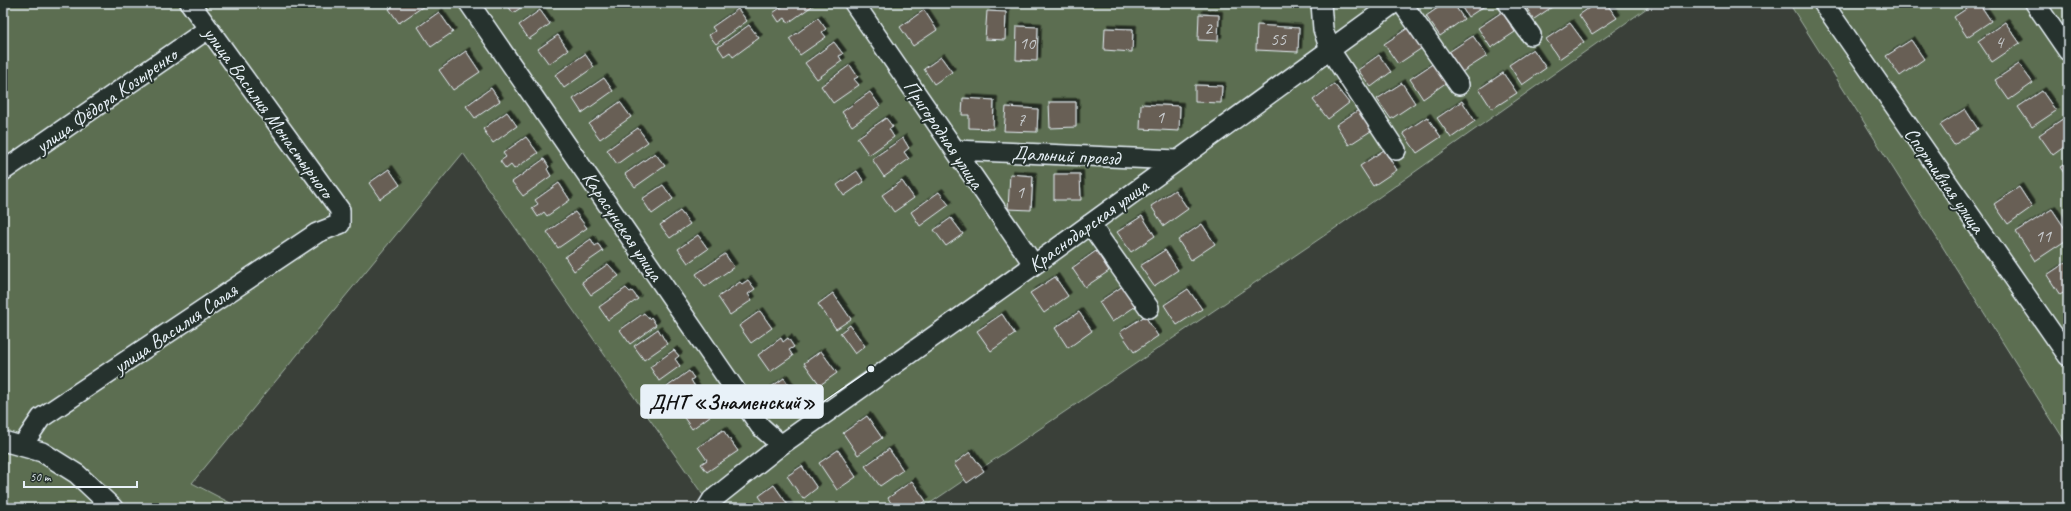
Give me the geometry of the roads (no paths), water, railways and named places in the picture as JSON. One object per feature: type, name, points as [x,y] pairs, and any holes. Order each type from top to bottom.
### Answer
[{"type":"street","name":"улица Василия Монастырного","points":[[190,3],[340,210],[340,224]]},
{"type":"street","name":"Карасунская улица","points":[[469,3],[760,426],[781,445]]},
{"type":"street","name":"Пригородная улица","points":[[854,3],[1034,265]]},
{"type":"street","points":[[1321,3],[1323,29],[1330,50],[1396,150]]},
{"type":"street","name":"Краснодарская улица","points":[[707,508],[712,500],[781,445],[1034,265],[1394,3]]},
{"type":"street","points":[[1402,3],[1459,85]]},
{"type":"street","points":[[1508,3],[1531,35]]},
{"type":"street","name":"Спортивная улица","points":[[1823,3],[2068,356]]},
{"type":"street","points":[[2035,3],[2068,51]]},
{"type":"street","name":"улица Фёдора Козыренко","points":[[3,171],[208,29]]},
{"type":"street","name":"Дальний проезд","points":[[955,150],[1177,160]]},
{"type":"street","name":"улица Василия Салая","points":[[22,446],[41,418],[317,233],[340,224]]},
{"type":"street","points":[[1090,224],[1149,308]]},
{"type":"street","points":[[3,441],[42,452],[77,474],[113,508]]},
{"type":"place","name":"ДНТ «Знаменский»","points":[[871,369]]}]
